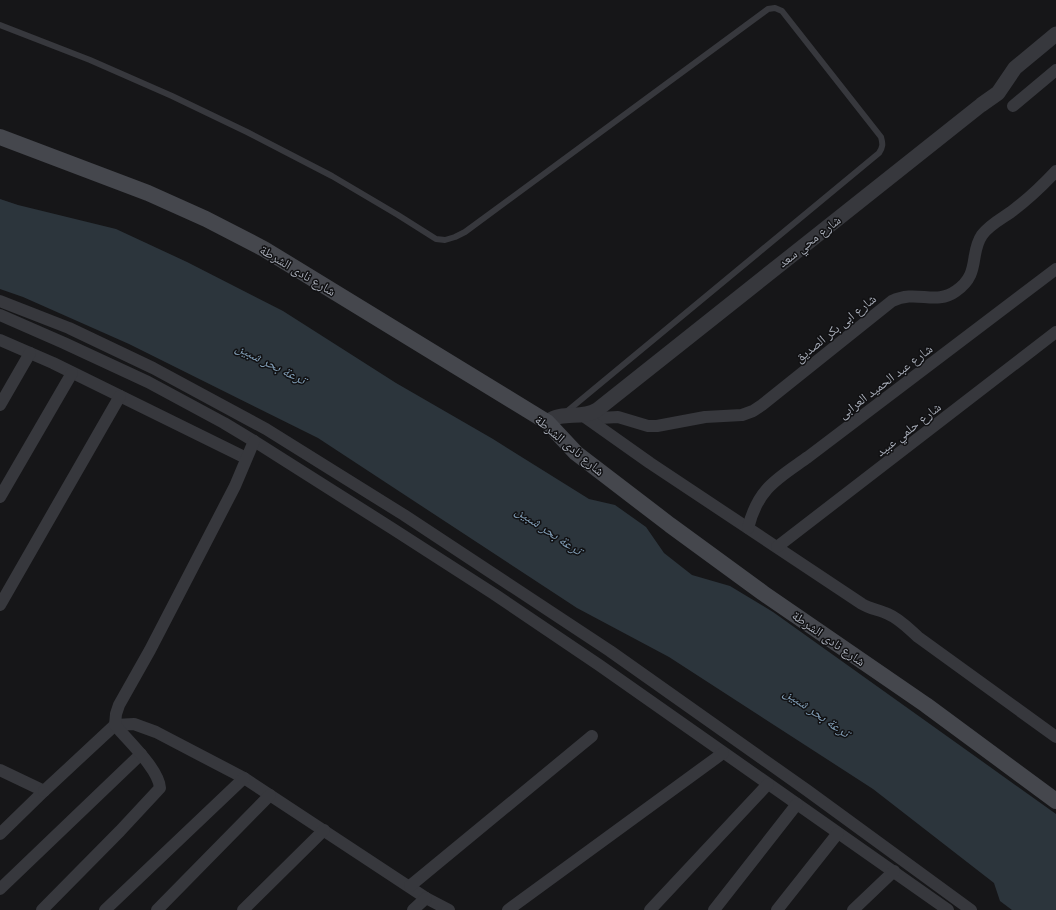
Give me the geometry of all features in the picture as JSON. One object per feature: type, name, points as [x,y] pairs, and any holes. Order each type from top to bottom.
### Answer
[{"type":"main road","name":"شارع نادى الشرطة","points":[[0,136],[148,193],[206,219],[241,237],[271,253],[547,422],[576,453],[670,525],[763,593],[926,705],[1056,801]]},
{"type":"street","name":"شارع محي سعد","points":[[547,422],[552,418],[562,415],[582,416],[597,410],[993,97],[1002,88],[1015,68],[1056,34]]},
{"type":"street","points":[[1013,106],[1056,70]]},
{"type":"street","name":"شارع ابى بكر الصديق","points":[[582,416],[600,418],[618,417],[648,426],[657,426],[705,417],[742,415],[753,411],[892,301],[899,297],[914,295],[938,298],[956,292],[969,278],[973,269],[978,242],[983,235],[989,228],[1022,203],[1056,171]]},
{"type":"street","name":"شارع عبد الحميد العرابى","points":[[748,528],[750,517],[761,496],[776,479],[808,457],[1056,270]]},
{"type":"street","points":[[0,301],[69,328],[153,368],[266,429],[378,499],[616,655],[808,791],[971,910]]},
{"type":"street","points":[[0,315],[148,382],[224,423],[393,528],[599,665],[838,834],[894,871],[945,909]]},
{"type":"street","name":"شارع حلمي عبيد","points":[[777,547],[1056,332]]},
{"type":"street","points":[[0,340],[120,396],[246,458]]},
{"type":"street","points":[[0,405],[30,353]]},
{"type":"street","points":[[0,496],[72,373]]},
{"type":"street","points":[[0,605],[120,396]]},
{"type":"street","points":[[582,416],[862,604],[897,619],[918,637],[1056,737]]},
{"type":"street","points":[[0,834],[115,724],[119,705],[150,650],[235,486],[254,441]]},
{"type":"street","points":[[42,910],[160,788],[160,782],[153,771],[141,754],[115,724]]},
{"type":"street","points":[[115,724],[134,724],[156,732],[244,778],[410,886],[426,898],[449,910]]},
{"type":"street","points":[[410,886],[592,736]]},
{"type":"street","points":[[508,910],[723,753]]},
{"type":"street","points":[[0,889],[141,754]]},
{"type":"street","points":[[0,770],[44,791]]},
{"type":"street","points":[[105,910],[244,778]]},
{"type":"street","points":[[650,910],[768,784]]},
{"type":"street","points":[[157,910],[270,794]]},
{"type":"street","points":[[714,910],[796,804]]},
{"type":"street","points":[[243,910],[324,830]]},
{"type":"street","points":[[777,910],[838,834]]},
{"type":"street","points":[[853,910],[894,871]]},
{"type":"street","points":[[413,910],[426,898]]},
{"type":"lane","points":[[0,26],[90,60],[220,119],[332,176],[398,215],[436,240],[445,240],[465,232],[768,9],[775,8],[782,11],[881,137],[883,143],[880,153],[562,415]]},
{"type":"water","name":"ترعة بحر شبين","points":[[0,199],[18,205],[116,229],[187,262],[283,311],[396,383],[493,439],[589,499],[615,505],[646,527],[664,553],[692,575],[730,586],[773,612],[1056,814],[1056,910],[1012,910],[1000,901],[994,883],[873,789],[669,657],[577,608],[318,438],[129,344],[23,297],[0,289]]}]
